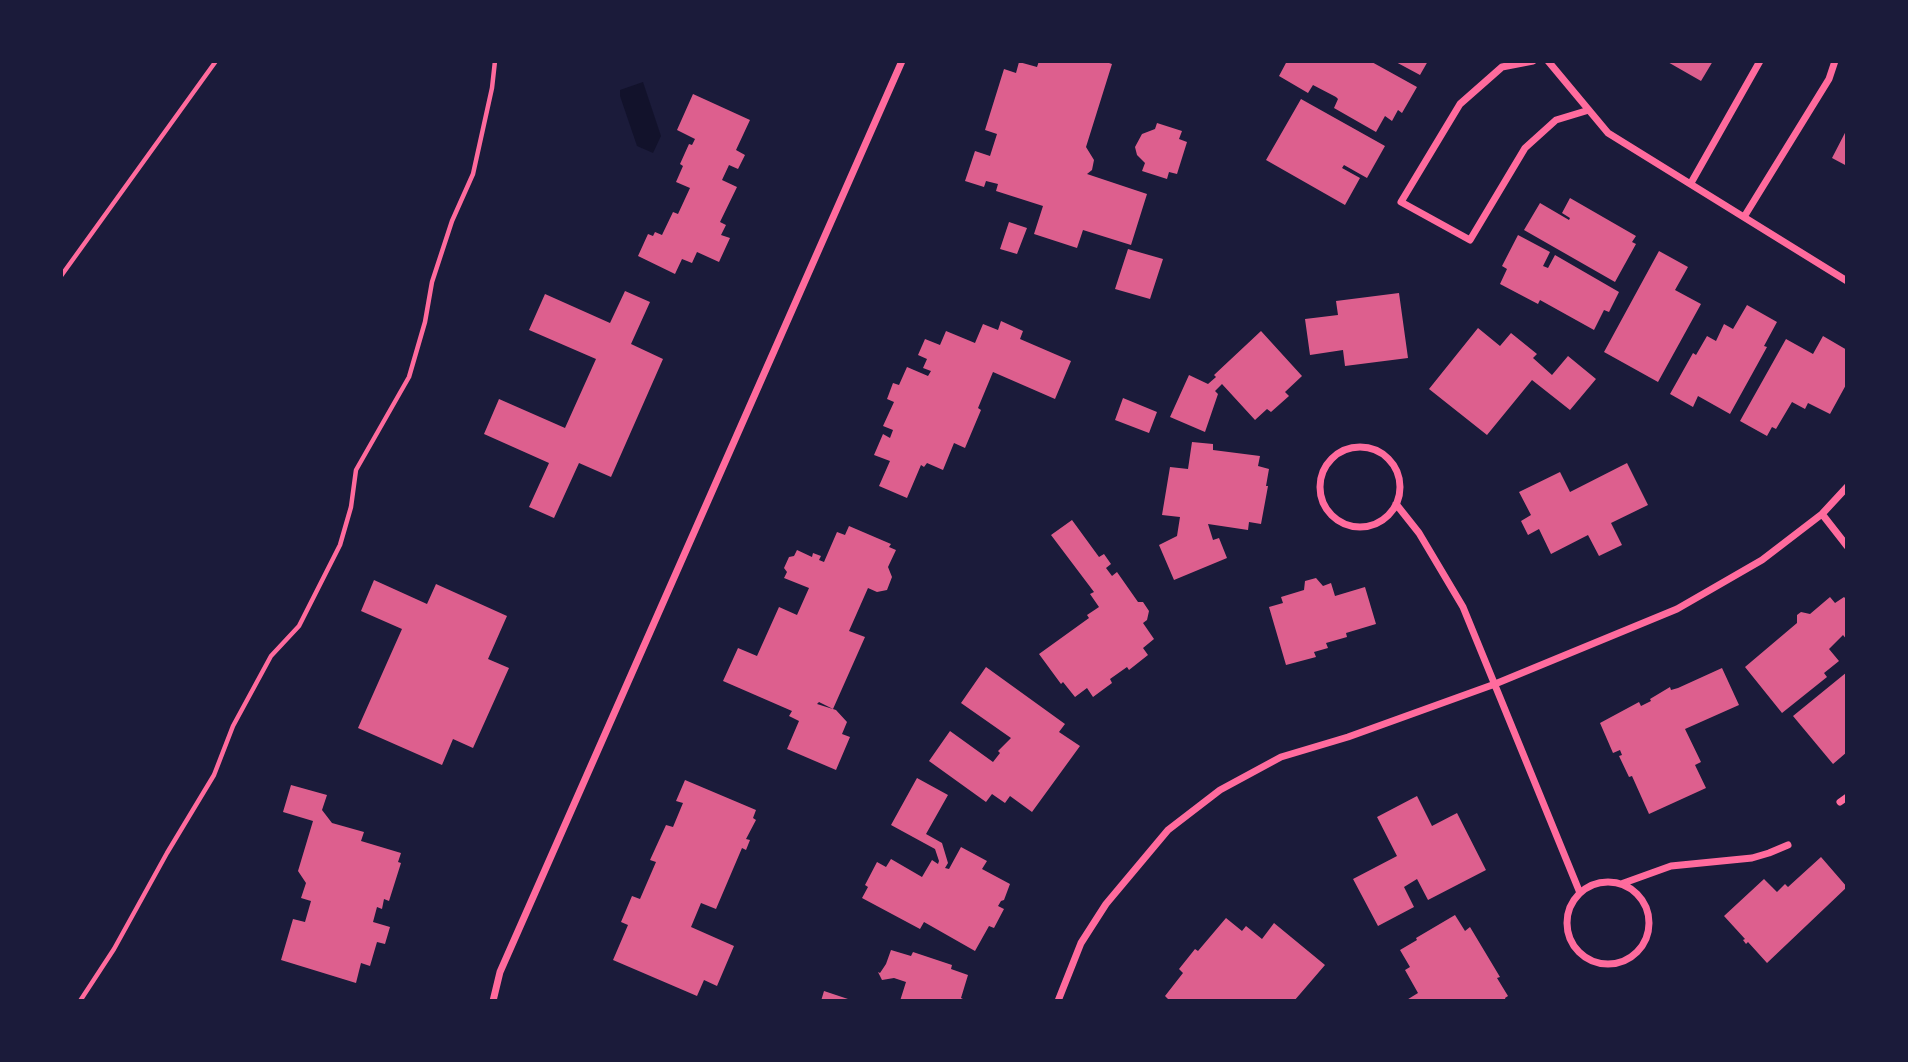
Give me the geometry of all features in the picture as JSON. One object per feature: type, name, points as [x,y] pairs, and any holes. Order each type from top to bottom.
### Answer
[{"type":"street","points":[[493,1001],[499,972],[901,63],[892,61]]},
{"type":"street","points":[[1532,61],[1502,67],[1460,104],[1401,202],[1470,240],[1525,148],[1556,120],[1589,110]]},
{"type":"street","points":[[1548,61],[1608,133],[1847,281]]},
{"type":"street","points":[[1691,183],[1760,61]]},
{"type":"street","points":[[1744,217],[1829,79],[1835,61]]},
{"type":"street","points":[[1351,448],[1369,448],[1385,456],[1396,470],[1400,487],[1396,504],[1385,519],[1369,527],[1351,526],[1334,518],[1323,504],[1319,487],[1323,469],[1334,455],[1351,448]]},
{"type":"street","points":[[1058,1001],[1081,943],[1106,904],[1168,830],[1220,790],[1282,757],[1348,737],[1495,684],[1677,609],[1762,560],[1822,514],[1847,487]]},
{"type":"street","points":[[1396,504],[1419,533],[1463,607],[1580,893]]},
{"type":"street","points":[[1822,514],[1847,546]]},
{"type":"street","points":[[1620,884],[1671,866],[1752,858],[1788,845]]},
{"type":"street","points":[[1606,882],[1620,884],[1633,890],[1648,911],[1650,925],[1647,938],[1640,950],[1617,964],[1590,961],[1579,953],[1567,930],[1567,916],[1572,903],[1592,885],[1606,882]]},
{"type":"path","points":[[61,276],[216,61]]},
{"type":"path","points":[[80,1001],[114,948],[208,785],[233,726],[271,656],[299,626],[340,545],[351,507],[356,470],[409,377],[425,322],[432,282],[452,221],[472,174],[492,88],[495,61]]},
{"type":"shaded area","points":[[643,82],[661,136],[653,153],[637,146],[620,96],[620,90]]},
{"type":"building","points":[[1039,61],[1103,61],[1112,64],[1086,147],[1094,160],[1092,170],[1087,174],[1147,194],[1131,245],[1083,230],[1077,248],[1034,234],[1043,206],[996,191],[998,184],[986,181],[984,187],[965,181],[975,151],[990,156],[997,134],[985,130],[1004,69],[1016,73],[1019,62],[1037,67]]},
{"type":"building","points":[[1287,61],[1370,61],[1417,87],[1402,113],[1398,110],[1392,121],[1385,116],[1376,132],[1334,108],[1338,99],[1336,97],[1313,85],[1308,93],[1279,76]]},
{"type":"building","points":[[1394,61],[1428,61],[1420,75]]},
{"type":"building","points":[[1666,61],[1713,61],[1701,81]]},
{"type":"building","points":[[693,94],[750,120],[736,150],[745,155],[738,169],[729,165],[722,180],[737,187],[720,222],[726,225],[721,235],[730,238],[719,262],[697,252],[692,263],[682,259],[675,274],[638,256],[648,234],[653,236],[655,232],[662,235],[673,212],[678,214],[690,188],[676,182],[683,166],[680,164],[689,144],[692,145],[695,139],[677,130]]},
{"type":"building","points":[[1301,99],[1385,146],[1367,178],[1344,165],[1342,168],[1360,178],[1345,205],[1266,160]]},
{"type":"building","points":[[1157,123],[1182,131],[1179,139],[1187,142],[1177,174],[1169,172],[1167,179],[1142,171],[1145,163],[1137,155],[1135,147],[1142,134],[1155,129]]},
{"type":"building","points":[[1847,129],[1847,166],[1832,158]]},
{"type":"building","points":[[1570,198],[1636,236],[1632,242],[1636,244],[1615,282],[1524,230],[1540,203],[1569,220],[1570,218],[1562,213]]},
{"type":"building","points":[[1009,222],[1027,228],[1017,254],[1000,249]]},
{"type":"building","points":[[1518,235],[1550,252],[1543,266],[1548,268],[1555,255],[1619,292],[1609,312],[1604,310],[1594,330],[1540,300],[1538,304],[1500,284],[1507,269],[1502,266]]},
{"type":"building","points":[[1128,249],[1163,259],[1150,299],[1115,289]]},
{"type":"building","points":[[1659,251],[1688,267],[1675,290],[1701,304],[1658,382],[1604,352]]},
{"type":"building","points":[[625,291],[650,302],[631,344],[663,359],[611,477],[579,463],[554,518],[529,507],[549,463],[484,434],[499,399],[565,428],[596,359],[529,330],[545,294],[610,323]]},
{"type":"building","points":[[1399,293],[1408,358],[1345,366],[1343,350],[1310,355],[1305,319],[1338,315],[1336,301]]},
{"type":"building","points":[[1747,305],[1777,322],[1764,346],[1767,347],[1730,414],[1698,396],[1693,407],[1670,394],[1693,353],[1696,355],[1707,336],[1716,341],[1724,324],[1733,329]]},
{"type":"building","points":[[1001,321],[1023,331],[1020,339],[1071,361],[1055,399],[993,372],[965,448],[954,443],[943,470],[927,463],[924,467],[921,465],[907,498],[879,486],[890,461],[874,455],[883,434],[890,438],[893,430],[883,426],[894,402],[887,399],[893,383],[899,385],[907,367],[928,376],[931,371],[923,368],[927,359],[918,355],[925,339],[940,345],[946,331],[975,343],[983,324],[998,330]]},
{"type":"building","points":[[1478,328],[1500,346],[1511,333],[1537,354],[1533,358],[1552,375],[1568,356],[1596,379],[1570,410],[1532,380],[1487,435],[1429,389]]},
{"type":"building","points":[[1261,331],[1302,376],[1285,392],[1289,396],[1271,412],[1267,409],[1255,420],[1222,384],[1215,391],[1218,394],[1205,432],[1170,417],[1189,375],[1208,384],[1216,377],[1214,375]]},
{"type":"building","points":[[1823,336],[1847,350],[1847,383],[1830,414],[1808,403],[1805,409],[1792,402],[1776,429],[1772,427],[1767,436],[1740,421],[1786,339],[1813,354]]},
{"type":"building","points":[[1123,398],[1157,412],[1149,433],[1115,420]]},
{"type":"building","points":[[1192,442],[1213,444],[1213,450],[1260,456],[1258,466],[1269,469],[1268,486],[1261,524],[1249,522],[1248,530],[1208,524],[1213,540],[1219,538],[1227,558],[1174,580],[1159,545],[1177,536],[1180,517],[1162,515],[1170,467],[1188,469]]},
{"type":"building","points":[[1627,463],[1648,505],[1611,523],[1622,545],[1599,556],[1588,535],[1551,554],[1539,529],[1528,535],[1521,521],[1531,515],[1519,492],[1560,472],[1570,492]]},
{"type":"building","points":[[1072,520],[1099,557],[1104,554],[1111,564],[1106,568],[1112,576],[1117,572],[1138,602],[1143,602],[1149,611],[1147,620],[1143,623],[1154,639],[1143,648],[1148,655],[1129,670],[1127,667],[1110,679],[1112,683],[1093,697],[1087,688],[1075,697],[1063,682],[1061,684],[1039,654],[1089,618],[1087,615],[1099,607],[1090,594],[1094,592],[1051,535]]},
{"type":"building","points":[[849,526],[891,544],[889,547],[896,550],[888,567],[892,577],[887,590],[877,592],[868,588],[849,631],[865,637],[833,709],[819,702],[817,704],[836,710],[847,722],[842,734],[850,737],[836,770],[787,749],[799,721],[789,716],[792,711],[723,681],[738,648],[757,656],[779,607],[797,615],[809,588],[784,578],[787,572],[784,568],[789,557],[794,556],[797,550],[812,557],[813,553],[821,556],[819,560],[824,562],[837,532],[845,535]]},
{"type":"building","points":[[1316,578],[1323,586],[1331,583],[1335,596],[1365,587],[1376,624],[1346,633],[1347,637],[1326,643],[1328,648],[1314,652],[1316,657],[1286,665],[1269,607],[1283,603],[1281,597],[1304,590],[1305,581]]},
{"type":"building","points":[[374,580],[427,604],[436,584],[507,616],[488,659],[509,668],[473,748],[453,739],[442,765],[358,728],[402,629],[361,611]]},
{"type":"building","points":[[1830,597],[1835,603],[1844,597],[1847,600],[1847,640],[1843,635],[1829,649],[1839,661],[1824,673],[1827,677],[1782,713],[1745,667],[1797,623],[1797,615],[1801,612],[1810,614]]},
{"type":"building","points":[[986,667],[1065,724],[1059,732],[1080,746],[1032,812],[1010,796],[1005,803],[992,794],[986,802],[929,761],[950,731],[993,762],[1000,753],[998,751],[1011,738],[961,703]]},
{"type":"building","points":[[1722,668],[1739,705],[1685,729],[1701,762],[1695,765],[1706,788],[1649,814],[1632,776],[1629,777],[1619,756],[1622,755],[1620,750],[1613,753],[1600,723],[1639,702],[1641,706],[1651,701],[1650,699],[1670,687],[1671,690],[1678,688]]},
{"type":"building","points":[[1847,672],[1847,752],[1833,764],[1793,716]]},
{"type":"building","points":[[917,778],[948,795],[926,834],[942,843],[948,863],[945,868],[949,869],[961,847],[987,861],[982,869],[1010,884],[1004,900],[998,906],[1004,909],[994,928],[989,926],[975,951],[924,922],[920,929],[862,898],[868,887],[865,885],[877,862],[886,867],[891,859],[922,877],[932,860],[938,864],[935,849],[891,825]]},
{"type":"building","points":[[685,780],[756,810],[753,818],[756,820],[746,839],[750,840],[746,850],[742,848],[716,909],[701,903],[691,927],[734,946],[717,986],[704,980],[697,996],[613,960],[628,925],[621,922],[632,896],[640,899],[656,862],[650,860],[666,825],[673,827],[683,803],[676,801]]},
{"type":"building","points":[[291,785],[327,795],[322,810],[332,823],[364,832],[361,841],[401,853],[398,862],[401,863],[389,901],[384,899],[382,909],[377,907],[373,922],[390,927],[385,944],[377,942],[370,966],[361,963],[356,983],[281,960],[293,919],[305,922],[311,901],[301,898],[306,883],[298,871],[313,821],[283,812]]},
{"type":"building","points":[[1417,796],[1432,826],[1457,813],[1486,870],[1428,900],[1417,879],[1404,887],[1414,907],[1378,926],[1353,879],[1397,856],[1377,817]]},
{"type":"building","points":[[1821,857],[1847,887],[1767,963],[1748,942],[1746,944],[1743,940],[1745,939],[1724,916],[1764,879],[1777,892],[1785,884],[1788,887]]},
{"type":"building","points":[[1455,915],[1465,931],[1470,927],[1500,977],[1497,978],[1508,996],[1506,1001],[1405,1001],[1418,993],[1405,970],[1410,967],[1400,950]]},
{"type":"building","points":[[1226,918],[1242,931],[1246,926],[1262,939],[1274,923],[1325,965],[1294,1001],[1166,1001],[1168,999],[1165,996],[1183,973],[1179,969]]},
{"type":"building","points":[[891,950],[911,956],[913,952],[952,965],[951,969],[968,975],[961,998],[967,1001],[900,1001],[906,982],[894,978],[882,980],[878,972],[880,973],[886,964]]},
{"type":"building","points":[[824,991],[851,1000],[851,1001],[821,1001]]}]
